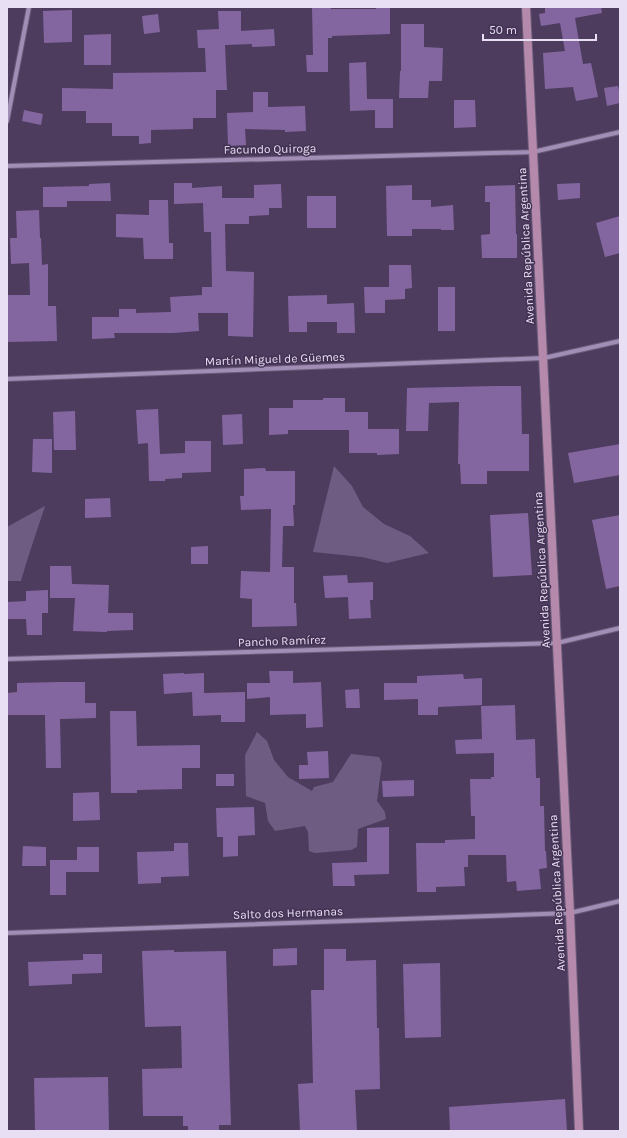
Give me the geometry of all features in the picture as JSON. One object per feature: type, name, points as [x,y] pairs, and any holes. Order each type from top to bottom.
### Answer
[{"type":"main road","name":"Avenida República Argentina","points":[[526,7],[544,358],[579,1131]]},
{"type":"street","points":[[7,120],[29,7]]},
{"type":"street","name":"Facundo Quiroga","points":[[7,166],[533,152],[620,132]]},
{"type":"street","name":"Martín Miguel de Güemes","points":[[7,379],[544,358],[620,341]]},
{"type":"street","name":"Pancho Ramírez","points":[[7,659],[557,643],[620,628]]},
{"type":"street","name":"Salto dos Hermanas","points":[[7,933],[570,913],[620,901]]},
{"type":"shaded area","points":[[334,466],[352,486],[363,507],[384,524],[410,536],[429,553],[387,563],[362,557],[313,552]]},
{"type":"shaded area","points":[[45,506],[21,581],[7,581],[7,527]]},
{"type":"shaded area","points":[[257,732],[267,741],[274,760],[288,777],[312,791],[314,787],[333,782],[351,754],[379,757],[382,763],[377,801],[385,812],[386,819],[358,829],[357,847],[351,850],[315,853],[309,851],[308,832],[305,826],[275,831],[268,821],[265,803],[246,796],[245,755]]},
{"type":"building","points":[[312,7],[331,7],[331,9],[376,9],[376,7],[390,7],[390,34],[332,36],[332,38],[328,38],[328,72],[307,72],[306,55],[313,55]]},
{"type":"building","points":[[545,7],[601,7],[602,13],[575,18],[583,64],[591,63],[598,97],[576,101],[573,87],[545,89],[543,53],[565,51],[560,23],[541,26],[539,14],[545,13]]},
{"type":"building","points":[[72,10],[72,42],[44,43],[43,11]]},
{"type":"building","points":[[218,11],[241,11],[241,31],[274,29],[275,46],[252,47],[252,44],[225,45],[227,90],[216,90],[216,118],[193,118],[193,129],[151,130],[151,143],[139,144],[139,136],[112,136],[112,123],[86,123],[86,111],[62,111],[62,88],[113,89],[113,73],[206,72],[205,48],[198,48],[197,30],[219,29]]},
{"type":"building","points":[[158,14],[160,32],[144,34],[142,16]]},
{"type":"building","points":[[401,24],[424,24],[424,47],[443,48],[442,81],[429,81],[428,98],[399,98],[401,71]]},
{"type":"building","points":[[111,34],[111,65],[84,65],[84,35]]},
{"type":"building","points":[[366,62],[367,99],[393,99],[393,128],[375,128],[375,110],[350,111],[349,63]]},
{"type":"building","points":[[618,86],[620,103],[607,106],[604,88]]},
{"type":"building","points":[[253,92],[268,92],[268,107],[305,106],[306,131],[285,132],[285,130],[245,129],[246,145],[228,146],[227,113],[253,112]]},
{"type":"building","points":[[454,100],[475,100],[476,127],[454,128]]},
{"type":"building","points":[[24,110],[43,114],[41,125],[22,121]]},
{"type":"building","points":[[110,183],[111,201],[67,201],[67,207],[43,207],[43,187],[89,186],[89,184]]},
{"type":"building","points":[[174,183],[192,183],[192,188],[222,186],[222,198],[254,198],[254,185],[281,184],[282,208],[269,208],[269,215],[249,216],[249,224],[225,224],[226,271],[254,272],[253,337],[228,336],[228,313],[198,313],[199,331],[173,333],[114,333],[115,338],[92,339],[92,317],[119,317],[119,309],[136,309],[136,313],[171,312],[170,297],[202,295],[202,287],[212,287],[211,232],[204,232],[203,203],[174,204]]},
{"type":"building","points":[[580,183],[580,198],[558,200],[557,184]]},
{"type":"building","points":[[412,185],[412,200],[431,200],[431,207],[453,205],[454,230],[412,229],[412,236],[387,236],[386,186]]},
{"type":"building","points":[[515,185],[517,258],[482,258],[481,235],[490,234],[490,202],[485,202],[485,186]]},
{"type":"building","points":[[307,196],[336,196],[336,228],[307,228]]},
{"type":"building","points":[[149,200],[168,200],[169,243],[173,243],[173,259],[144,259],[143,238],[116,237],[116,214],[149,215]]},
{"type":"building","points":[[39,210],[42,265],[48,264],[48,306],[56,306],[57,341],[7,342],[7,295],[30,295],[29,263],[11,264],[10,238],[17,238],[16,211]]},
{"type":"building","points":[[620,216],[620,253],[605,257],[596,223]]},
{"type":"building","points":[[389,265],[411,265],[412,288],[405,289],[405,299],[385,300],[385,313],[365,313],[364,287],[389,287]]},
{"type":"building","points":[[438,287],[455,287],[455,331],[438,331]]},
{"type":"building","points":[[327,295],[327,304],[354,303],[355,333],[337,333],[337,322],[307,322],[307,332],[289,332],[288,296]]},
{"type":"building","points":[[521,386],[522,434],[529,434],[529,471],[487,471],[487,484],[461,484],[460,464],[458,464],[459,402],[429,403],[428,431],[406,431],[407,388]]},
{"type":"building","points":[[323,398],[345,398],[345,412],[368,412],[368,429],[399,429],[399,454],[377,455],[377,453],[349,453],[349,430],[288,430],[288,434],[269,435],[269,408],[293,408],[293,400],[323,400]]},
{"type":"building","points":[[158,409],[160,454],[185,453],[185,441],[211,441],[211,472],[182,473],[182,478],[165,479],[165,481],[149,481],[148,443],[138,444],[136,410]]},
{"type":"building","points":[[75,411],[76,450],[54,450],[53,412]]},
{"type":"building","points":[[242,414],[243,444],[223,445],[222,415]]},
{"type":"building","points":[[33,439],[52,439],[52,473],[32,472]]},
{"type":"building","points":[[620,444],[620,475],[574,483],[568,453]]},
{"type":"building","points":[[265,468],[266,471],[295,471],[295,505],[293,505],[294,526],[283,526],[282,567],[294,567],[294,603],[296,603],[297,626],[252,627],[252,599],[240,598],[241,571],[270,572],[271,509],[241,510],[240,496],[244,496],[244,469]]},
{"type":"building","points":[[110,498],[111,517],[85,518],[85,499]]},
{"type":"building","points":[[528,513],[532,575],[493,577],[490,515]]},
{"type":"building","points":[[620,515],[620,586],[606,589],[592,520]]},
{"type":"building","points":[[208,546],[208,564],[191,564],[191,547]]},
{"type":"building","points":[[50,566],[71,566],[72,584],[109,585],[108,613],[133,613],[133,630],[107,632],[73,631],[75,598],[50,598]]},
{"type":"building","points":[[347,575],[348,583],[373,582],[373,600],[370,600],[371,618],[349,619],[348,597],[325,598],[323,576]]},
{"type":"building","points":[[48,590],[48,613],[42,613],[42,635],[27,635],[26,619],[7,619],[7,602],[26,601],[26,591]]},
{"type":"building","points":[[269,671],[293,671],[293,683],[321,682],[323,727],[306,728],[306,714],[270,715],[270,697],[247,699],[247,683],[270,683]]},
{"type":"building","points":[[204,673],[204,693],[245,692],[245,722],[221,722],[221,715],[193,716],[192,692],[164,694],[163,674]]},
{"type":"building","points":[[463,674],[464,679],[482,678],[482,705],[438,707],[438,715],[418,715],[418,699],[384,700],[384,683],[417,683],[417,676]]},
{"type":"building","points":[[85,682],[85,703],[96,703],[96,718],[60,719],[61,768],[46,768],[45,715],[7,715],[7,693],[17,692],[17,683]]},
{"type":"building","points":[[359,689],[360,708],[346,708],[345,690]]},
{"type":"building","points":[[515,705],[516,740],[535,739],[536,778],[540,778],[540,806],[544,806],[547,868],[539,869],[541,889],[517,891],[516,881],[507,882],[506,855],[468,855],[468,867],[464,867],[465,886],[436,887],[436,892],[417,892],[416,843],[445,843],[445,840],[475,839],[475,816],[471,816],[470,779],[491,779],[491,777],[494,777],[494,753],[456,754],[455,740],[482,739],[481,706]]},
{"type":"building","points":[[110,711],[136,711],[137,746],[200,745],[200,768],[182,768],[182,789],[137,790],[137,793],[111,793]]},
{"type":"building","points":[[328,751],[329,778],[299,779],[299,765],[308,765],[307,752]]},
{"type":"building","points":[[216,774],[234,774],[234,786],[216,786]]},
{"type":"building","points":[[414,780],[414,796],[383,797],[382,781]]},
{"type":"building","points":[[99,792],[100,820],[73,821],[73,793]]},
{"type":"building","points":[[254,807],[255,835],[238,836],[238,856],[223,857],[223,837],[217,837],[216,808]]},
{"type":"building","points":[[389,827],[389,874],[354,875],[355,886],[333,886],[332,863],[367,862],[367,828]]},
{"type":"building","points":[[174,843],[188,843],[189,876],[161,877],[161,883],[138,884],[137,852],[174,851]]},
{"type":"building","points":[[23,846],[46,847],[46,866],[22,866]]},
{"type":"building","points":[[77,847],[99,847],[99,872],[66,872],[66,895],[50,895],[50,860],[77,860]]},
{"type":"building","points":[[297,948],[297,965],[273,966],[273,949]]},
{"type":"building","points":[[324,949],[346,949],[346,961],[376,960],[380,1089],[355,1090],[357,1131],[300,1131],[298,1084],[313,1083],[311,990],[324,990]]},
{"type":"building","points":[[174,950],[174,952],[226,951],[231,1125],[219,1125],[219,1131],[188,1131],[188,1126],[183,1126],[183,1116],[143,1116],[142,1069],[182,1068],[181,1026],[145,1027],[142,951]]},
{"type":"building","points":[[83,954],[102,954],[102,973],[72,974],[72,984],[29,986],[28,962],[83,960]]},
{"type":"building","points":[[440,963],[441,1037],[405,1038],[403,964]]},
{"type":"building","points":[[108,1077],[109,1131],[35,1131],[34,1078]]},
{"type":"building","points":[[565,1099],[567,1131],[450,1131],[449,1107]]}]
